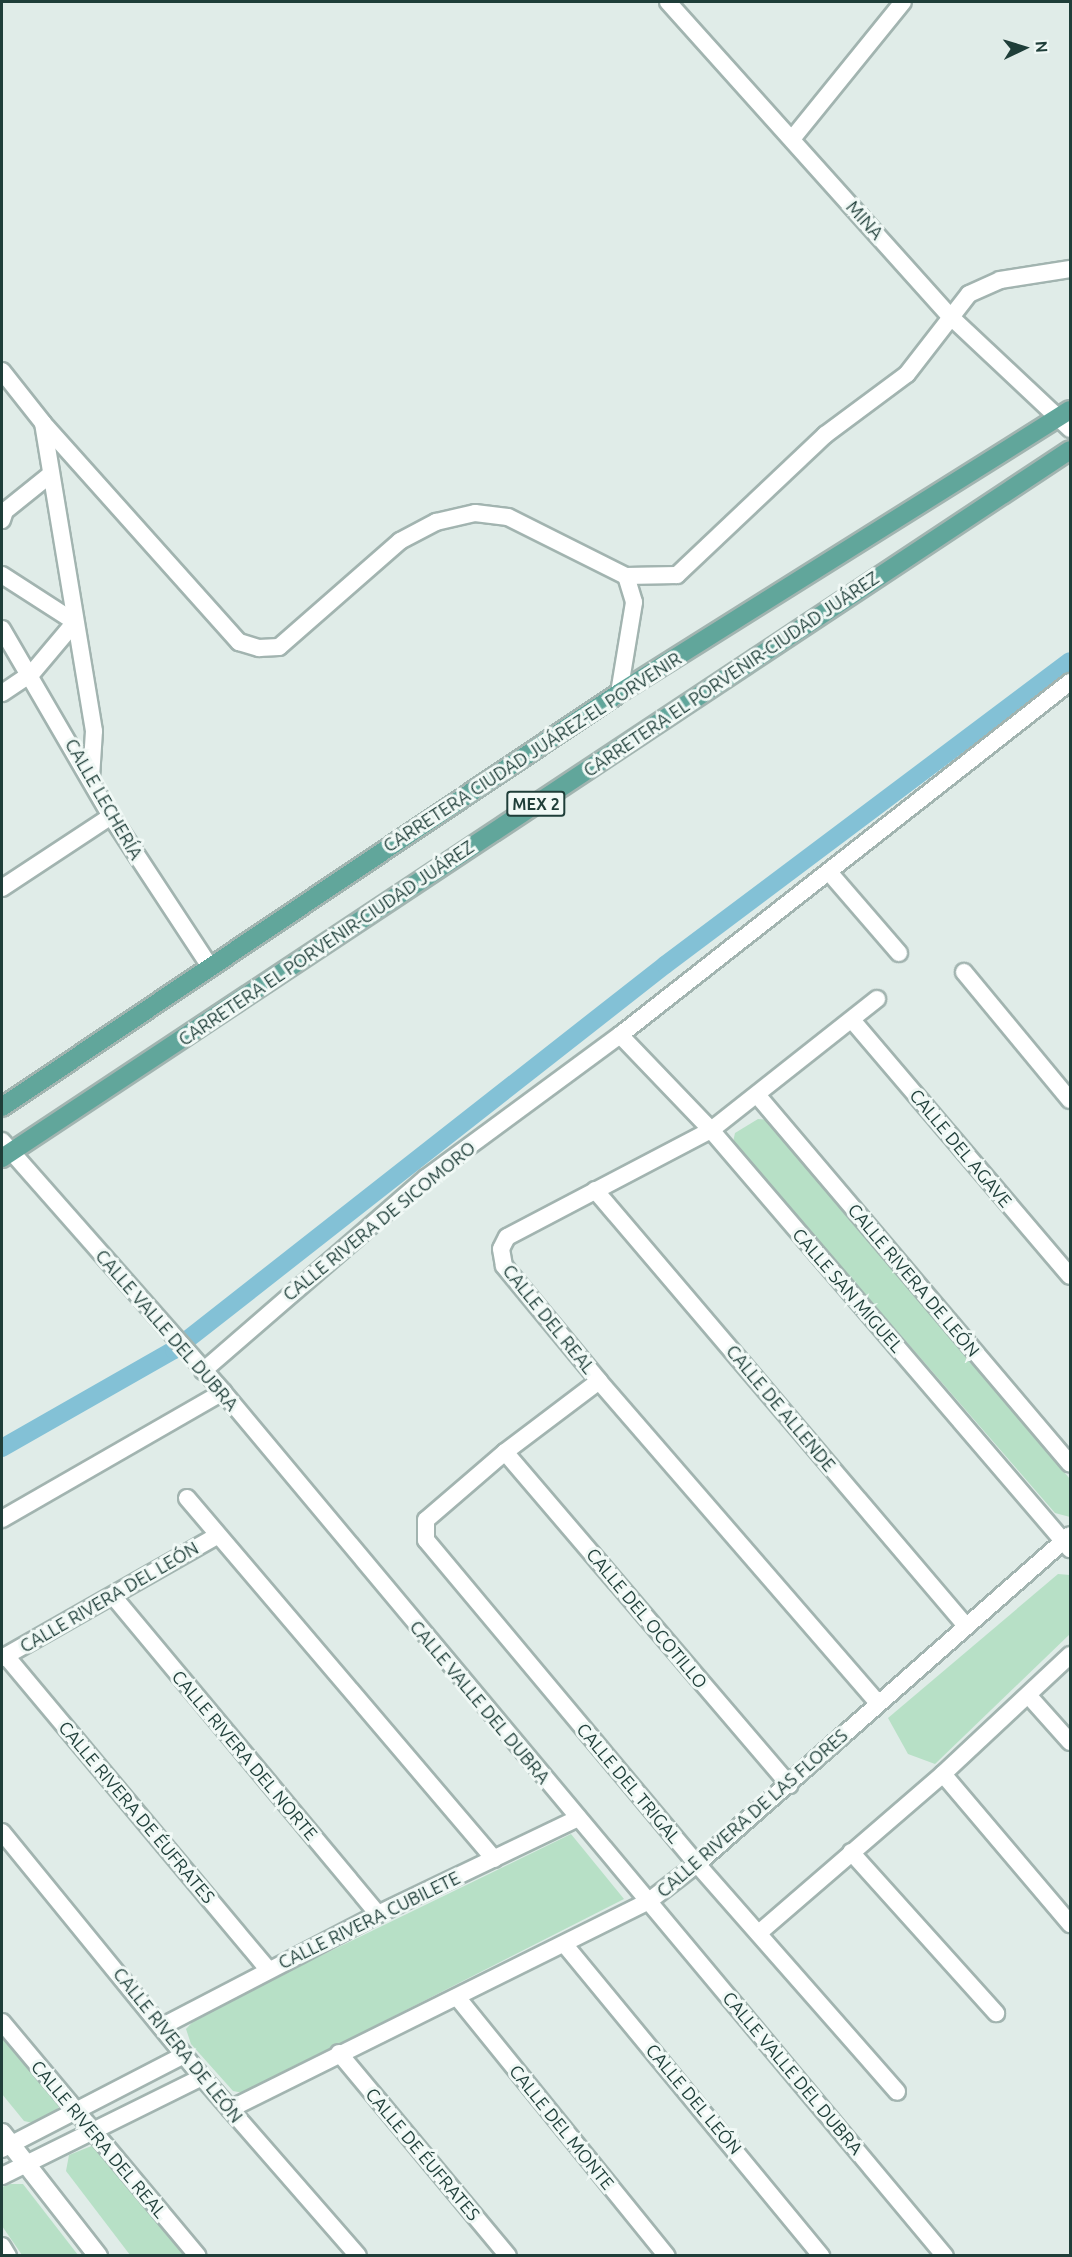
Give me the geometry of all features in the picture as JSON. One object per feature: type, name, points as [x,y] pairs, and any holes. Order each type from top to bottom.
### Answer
[{"type":"main road","name":"CARRETERA CIUDAD JUÁREZ-EL PORVENIR","points":[[2,1107],[619,693],[1067,419]]},
{"type":"main road","name":"CARRETERA EL PORVENIR-CIUDAD JUÁREZ","points":[[5,1150],[1071,450]]},
{"type":"street","name":"MINA","points":[[668,2],[952,318],[1067,419]]},
{"type":"street","points":[[792,139],[903,2]]},
{"type":"street","points":[[2,370],[43,423],[238,642],[259,648],[279,647],[400,541],[436,522],[475,513],[508,517],[626,576],[677,575],[825,435],[907,374],[969,294],[1000,280],[1071,269]]},
{"type":"street","points":[[43,423],[94,731],[91,778]]},
{"type":"street","points":[[3,514],[51,474]]},
{"type":"street","points":[[2,575],[75,622]]},
{"type":"street","points":[[619,693],[634,602],[626,576]]},
{"type":"street","points":[[2,693],[32,673],[75,622]]},
{"type":"street","name":"CALLE LECHERÍA","points":[[2,628],[32,673],[111,816],[211,968]]},
{"type":"street","name":"CALLE RIVERA DE SICOMORO","points":[[198,1365],[426,1178],[620,1035],[1071,682]]},
{"type":"street","points":[[2,888],[111,816]]},
{"type":"street","points":[[829,872],[899,953]]},
{"type":"street","points":[[964,972],[1071,1100]]},
{"type":"street","name":"CALLE DEL REAL","points":[[877,999],[711,1130],[507,1237],[501,1257],[599,1381],[878,1703]]},
{"type":"street","name":"CALLE DEL AGAVE","points":[[852,1020],[1071,1276]]},
{"type":"street","name":"CALLE SAN MIGUEL","points":[[620,1035],[711,1130],[1068,1542]]},
{"type":"street","name":"CALLE RIVERA DE LEÓN","points":[[758,1095],[1071,1464]]},
{"type":"street","name":"CALLE VALLE DEL DUBRA","points":[[5,1150],[223,1392],[945,2256]]},
{"type":"street","name":"CALLE DE ALLENDE","points":[[595,1190],[966,1626]]},
{"type":"street","points":[[506,1452],[599,1381]]},
{"type":"street","points":[[2,1519],[223,1392]]},
{"type":"street","name":"CALLE DEL TRIGAL","points":[[506,1452],[426,1520],[426,1540],[697,1864],[760,1932],[897,2092]]},
{"type":"street","name":"CALLE DEL OCOTILLO","points":[[506,1452],[789,1785]]},
{"type":"street","points":[[187,1498],[494,1860]]},
{"type":"street","name":"CALLE RIVERA DEL LEÓN","points":[[4,1657],[217,1536]]},
{"type":"street","name":"CALLE RIVERA DE LAS FLORES","points":[[230,2109],[339,2053],[565,1945],[649,1901],[697,1864],[966,1626],[1068,1542]]},
{"type":"street","name":"CALLE RIVERA DEL NORTE","points":[[113,1596],[378,1914]]},
{"type":"street","points":[[760,1932],[943,1774],[1071,1655]]},
{"type":"street","name":"CALLE RIVERA DE ÉUFRATES","points":[[4,1657],[268,1969]]},
{"type":"street","points":[[1028,1695],[1071,1742]]},
{"type":"street","points":[[943,1774],[1071,1924]]},
{"type":"street","name":"CALLE RIVERA CUBILETE","points":[[163,2026],[268,1969],[578,1818]]},
{"type":"street","name":"CALLE RIVERA DE LEÓN","points":[[2,1832],[163,2026],[202,2077],[358,2256]]},
{"type":"street","points":[[851,1852],[996,2013]]},
{"type":"street","name":"CALLE DEL LEÓN","points":[[565,1945],[820,2256]]},
{"type":"street","name":"CALLE DEL MONTE","points":[[457,1997],[667,2256]]},
{"type":"street","name":"CALLE RIVERA DEL REAL","points":[[2,2022],[198,2256]]},
{"type":"street","name":"CALLE DE ÉUFRATES","points":[[339,2053],[508,2256]]},
{"type":"street","points":[[98,2256],[26,2164],[5,2143],[76,2112],[184,2055]]},
{"type":"street","points":[[2,2176],[202,2077]]},
{"type":"street","points":[[2,2246],[8,2256]]},
{"type":"green space","points":[[758,1119],[771,1120],[1070,1479],[1070,1517],[1055,1513],[733,1142],[735,1133]]},
{"type":"green space","points":[[1058,1574],[1070,1575],[1070,1634],[935,1764],[908,1754],[888,1718]]},
{"type":"green space","points":[[571,1834],[624,1899],[243,2093],[233,2091],[191,2044],[186,2029],[199,2015]]},
{"type":"green space","points":[[2,2033],[57,2100],[59,2107],[50,2116],[33,2123],[24,2121],[2,2094]]},
{"type":"green space","points":[[94,2145],[187,2255],[130,2255],[66,2171],[69,2155]]},
{"type":"green space","points":[[10,2184],[23,2184],[78,2255],[22,2255],[2,2226],[2,2187]]},
{"type":"waterway","points":[[2,1448],[174,1350],[665,965],[1070,661]]}]
